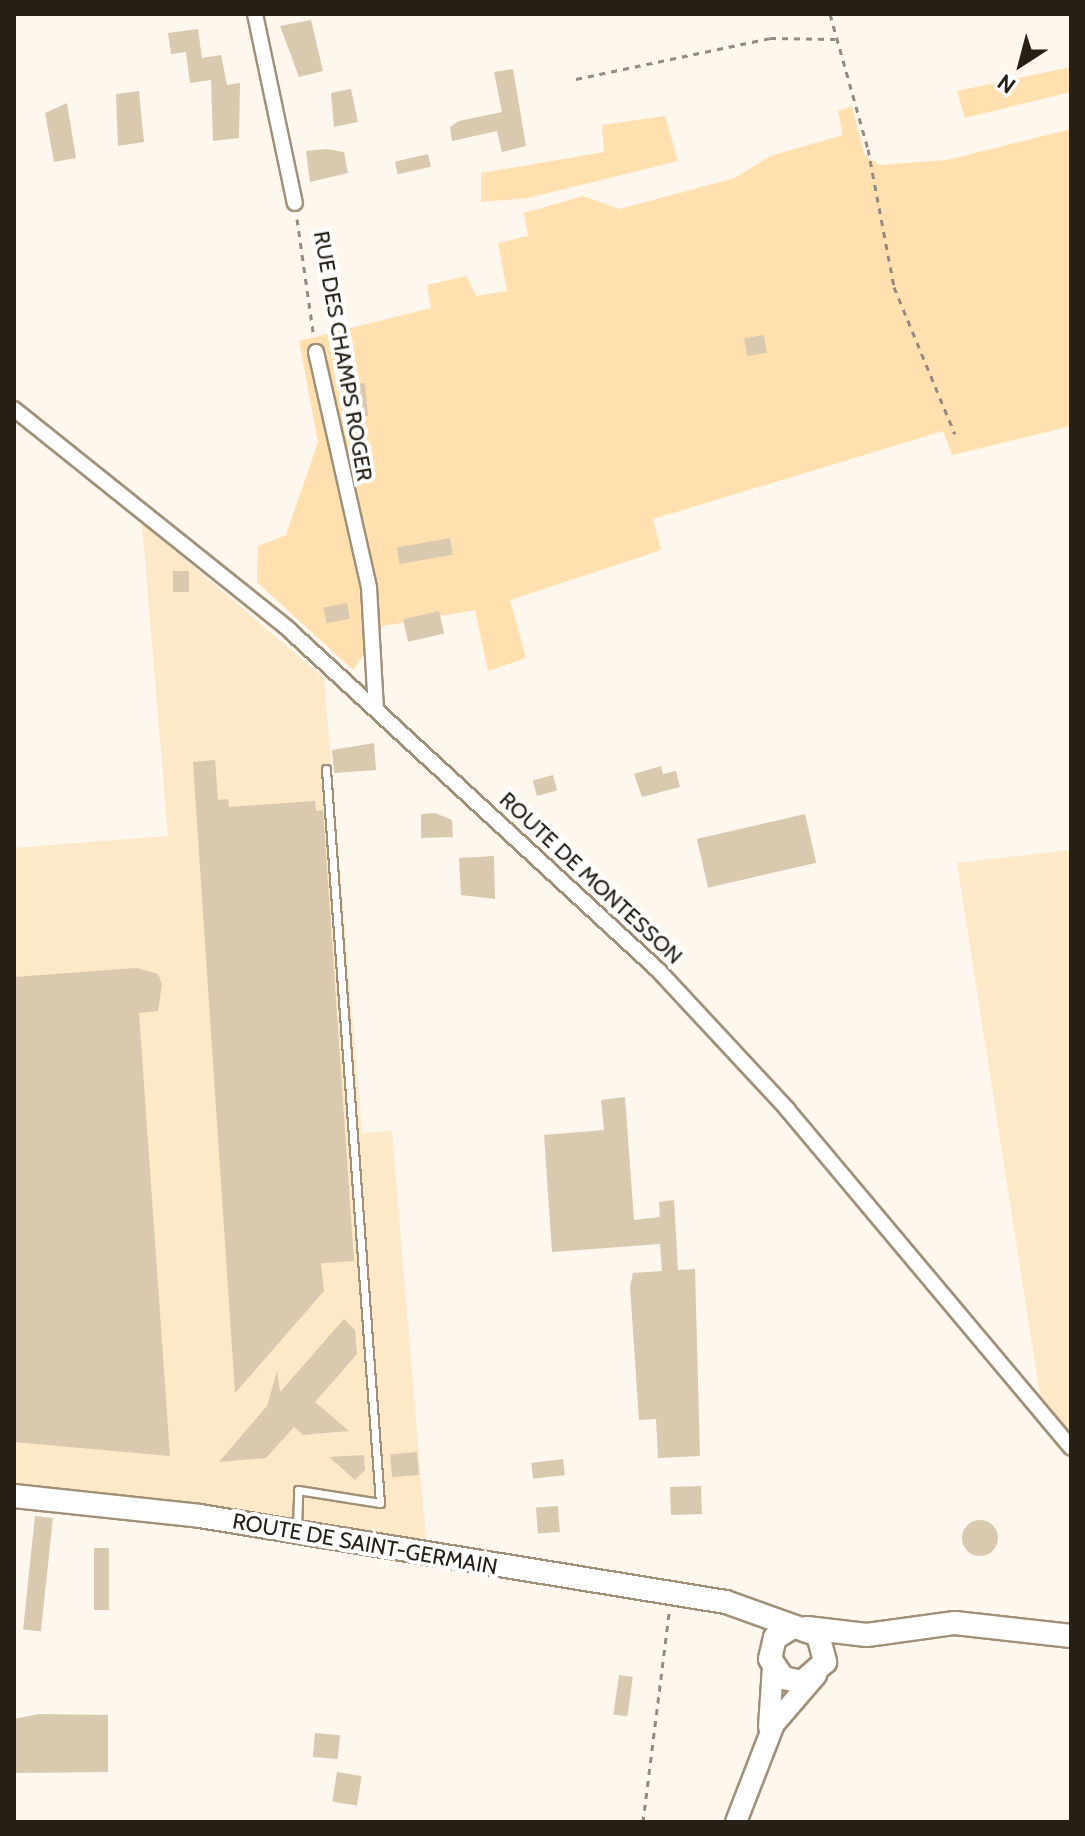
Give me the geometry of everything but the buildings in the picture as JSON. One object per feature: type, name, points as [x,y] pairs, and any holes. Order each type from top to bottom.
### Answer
[{"type":"main road","name":"ROUTE DE SAINT-GERMAIN","points":[[14,1496],[297,1533],[671,1592],[715,1600],[800,1627],[885,1633],[955,1623],[1071,1636]]},
{"type":"main road","name":"ROUTE DE SAINT-GERMAIN","points":[[715,1600],[743,1618],[772,1661]]},
{"type":"main road","points":[[736,1822],[765,1743],[777,1635],[800,1627],[824,1645],[819,1672],[765,1743]]},
{"type":"main road","name":"ROUTE DE SAINT-GERMAIN","points":[[819,1672],[885,1633]]},
{"type":"main road","points":[[772,1661],[790,1681],[819,1672]]},
{"type":"street","name":"RUE DES CHAMPS ROGER","points":[[255,14],[295,203]]},
{"type":"street","name":"RUE DES CHAMPS ROGER","points":[[316,352],[369,588],[376,708]]},
{"type":"street","name":"ROUTE DE MONTESSON","points":[[14,409],[191,545],[376,708],[706,1019],[1071,1448]]},
{"type":"lane","points":[[297,1533],[298,1490],[380,1503],[326,769]]},
{"type":"path","points":[[830,14],[868,149],[894,287],[955,434]]},
{"type":"path","points":[[576,79],[770,38],[835,39]]},
{"type":"path","name":"RUE DES CHAMPS ROGER","points":[[295,203],[316,352]]},
{"type":"path","points":[[643,1822],[671,1592]]},
{"type":"shaded area","points":[[1071,67],[1071,92],[965,118],[957,91]]},
{"type":"shaded area","points":[[852,106],[865,156],[880,165],[947,160],[1071,129],[1071,426],[952,455],[943,431],[653,519],[661,550],[510,600],[526,658],[488,671],[475,610],[383,626],[353,670],[257,582],[258,546],[286,535],[318,442],[299,341],[431,308],[427,285],[466,276],[476,296],[507,291],[498,243],[528,236],[524,213],[583,196],[619,209],[735,178],[770,156],[843,135],[838,111]]},
{"type":"shaded area","points":[[665,116],[678,161],[528,198],[481,202],[481,173],[604,152],[602,125]]},
{"type":"shaded area","points":[[142,523],[324,678],[362,1133],[392,1131],[426,1539],[14,1483],[14,848],[168,836]]},
{"type":"shaded area","points":[[1071,850],[1071,1436],[1040,1395],[957,863]]}]
